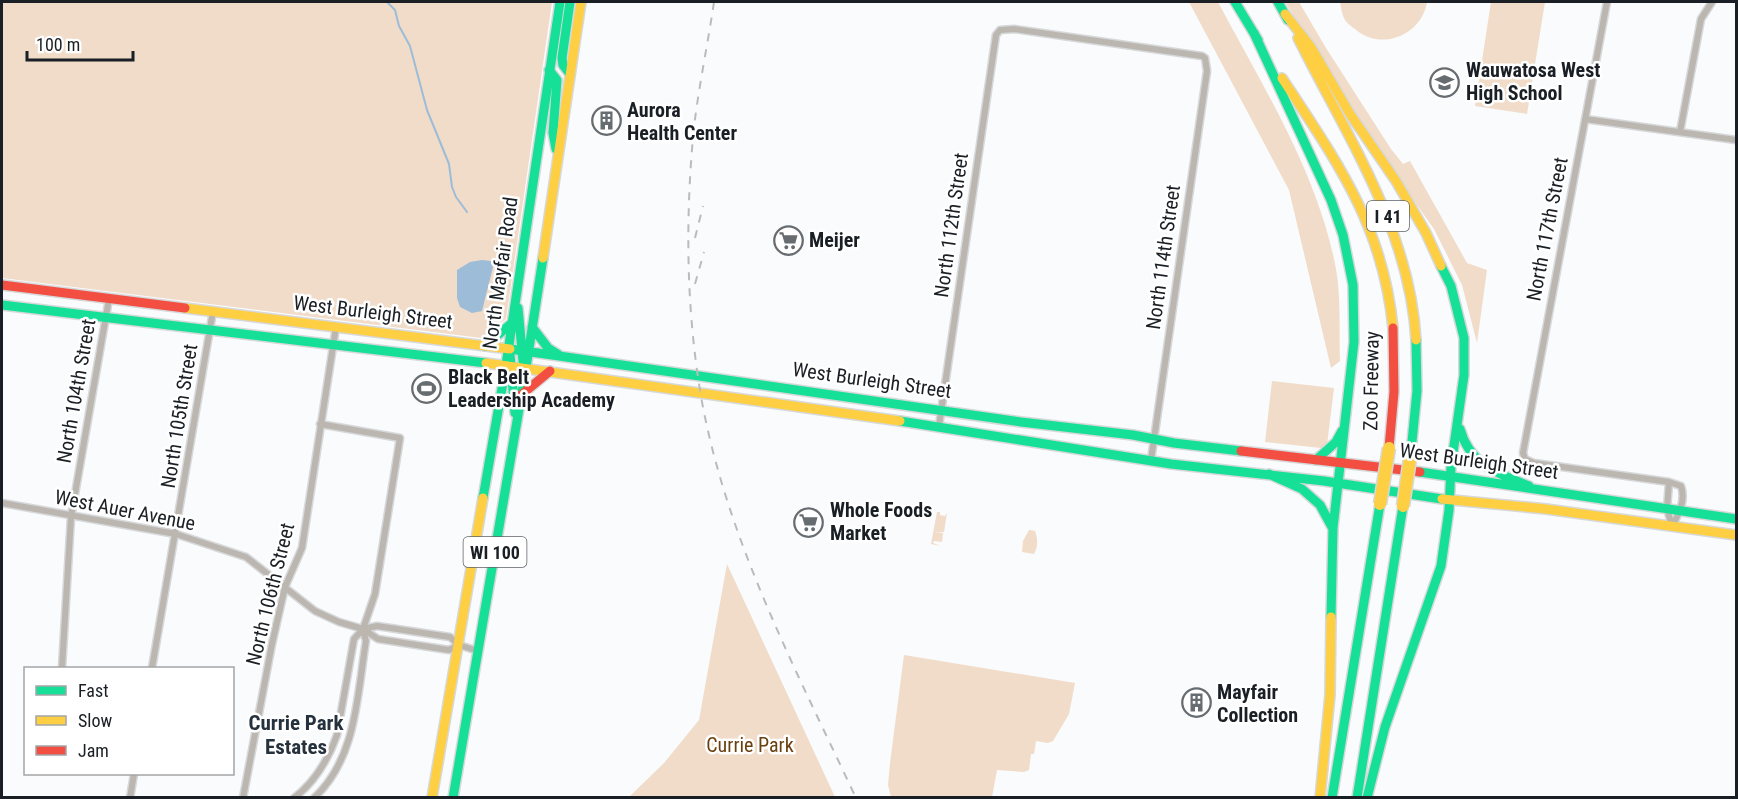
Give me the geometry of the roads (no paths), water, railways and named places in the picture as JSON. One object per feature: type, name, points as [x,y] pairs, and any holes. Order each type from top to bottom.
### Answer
[{"type":"main road","name":"North Mayfair Road","points":[[519,350],[512,322],[560,2]]},
{"type":"main road","points":[[570,2],[562,58],[563,65],[570,74]]},
{"type":"main road","name":"North Mayfair Road","points":[[432,798],[459,645],[515,366],[519,350],[532,327],[580,2]]},
{"type":"main road","name":"Zoo Freeway","points":[[1235,2],[1358,202],[1370,229],[1387,287],[1395,348],[1394,403],[1389,448],[1332,798]]},
{"type":"main road","name":"I 41","points":[[1278,2],[1366,169],[1387,214],[1403,261],[1415,315],[1418,395],[1357,798]]},
{"type":"main road","points":[[1285,14],[1311,46],[1350,114],[1396,181],[1426,233],[1443,267],[1457,306],[1464,338],[1464,375],[1459,422],[1439,572],[1384,727],[1367,798]]},
{"type":"main road","points":[[1254,33],[1325,186],[1345,244],[1353,285],[1353,365],[1333,528],[1330,695],[1320,798]]},
{"type":"main road","points":[[549,70],[557,81],[553,133],[558,158]]},
{"type":"main road","name":"West Burleigh Street","points":[[2,286],[519,350],[1154,439],[1529,486],[1737,519]]},
{"type":"main road","points":[[516,296],[521,326],[512,394],[516,423]]},
{"type":"main road","name":"West Burleigh Street","points":[[2,304],[210,328],[334,346],[515,366],[939,426],[1151,460],[1737,535]]},
{"type":"main road","points":[[484,346],[512,322]]},
{"type":"main road","points":[[532,327],[548,348],[559,356]]},
{"type":"main road","name":"North Mayfair Road","points":[[453,798],[521,395],[515,366]]},
{"type":"main road","points":[[521,395],[550,371]]},
{"type":"main road","points":[[1459,422],[1461,437],[1472,457],[1483,466],[1529,486]]},
{"type":"main road","points":[[1316,460],[1336,442],[1344,427]]},
{"type":"main road","points":[[1269,474],[1302,489],[1320,505],[1333,528]]},
{"type":"street","name":"North 117th Street","points":[[1607,2],[1522,450],[1523,456],[1528,461],[1669,482]]},
{"type":"street","points":[[1680,132],[1701,19],[1712,2]]},
{"type":"street","name":"North 112th Street","points":[[939,426],[996,35],[999,30],[1014,29],[1205,58]]},
{"type":"street","name":"North 114th Street","points":[[1151,460],[1207,71],[1205,58]]},
{"type":"street","points":[[1585,119],[1737,140]]},
{"type":"street","name":"North 104th Street","points":[[62,667],[71,517],[109,299]]},
{"type":"street","name":"North 105th Street","points":[[152,667],[213,311]]},
{"type":"street","name":"North 106th Street","points":[[243,798],[285,587],[302,548],[336,327]]},
{"type":"street","points":[[294,798],[303,795],[335,742],[354,639],[363,629],[375,594],[400,438],[321,424]]},
{"type":"street","points":[[1669,482],[1678,484],[1682,489],[1680,511],[1672,526],[1667,509],[1669,482]]},
{"type":"street","name":"West Auer Avenue","points":[[2,503],[176,534],[246,557],[304,604],[320,614],[363,629],[378,639],[450,651],[459,645]]},
{"type":"street","name":"West Auer Avenue","points":[[363,629],[377,626],[450,637],[459,645],[478,651]]},
{"type":"street","points":[[314,798],[337,769],[350,739],[366,641],[363,629]]},
{"type":"street","points":[[130,798],[134,775]]},
{"type":"water","points":[[491,261],[493,267],[482,311],[472,313],[460,307],[457,298],[457,270],[470,262]]},
{"type":"waterway","points":[[387,2],[395,10],[399,26],[410,46],[427,110],[449,164],[452,187],[467,212]]},
{"type":"railway","points":[[714,2],[694,127],[689,196],[690,299],[702,402],[714,454],[746,555],[788,653],[856,798]]},
{"type":"railway","points":[[695,238],[703,206]]},
{"type":"railway","points":[[695,284],[704,252]]},
{"type":"place","name":"Wauwatosa West High School","points":[[1445,82]]},
{"type":"place","name":"Aurora Health Center","points":[[606,121]]},
{"type":"place","name":"Meijer","points":[[788,240]]},
{"type":"place","name":"Black Belt Leadership Academy","points":[[427,388]]},
{"type":"place","name":"Whole Foods Market","points":[[809,522]]},
{"type":"place","name":"Mayfair Collection","points":[[1196,703]]},
{"type":"district","name":"Currie Park Estates","points":[[296,735]]},
{"type":"park label","name":"Currie Park","points":[[750,745]]}]
